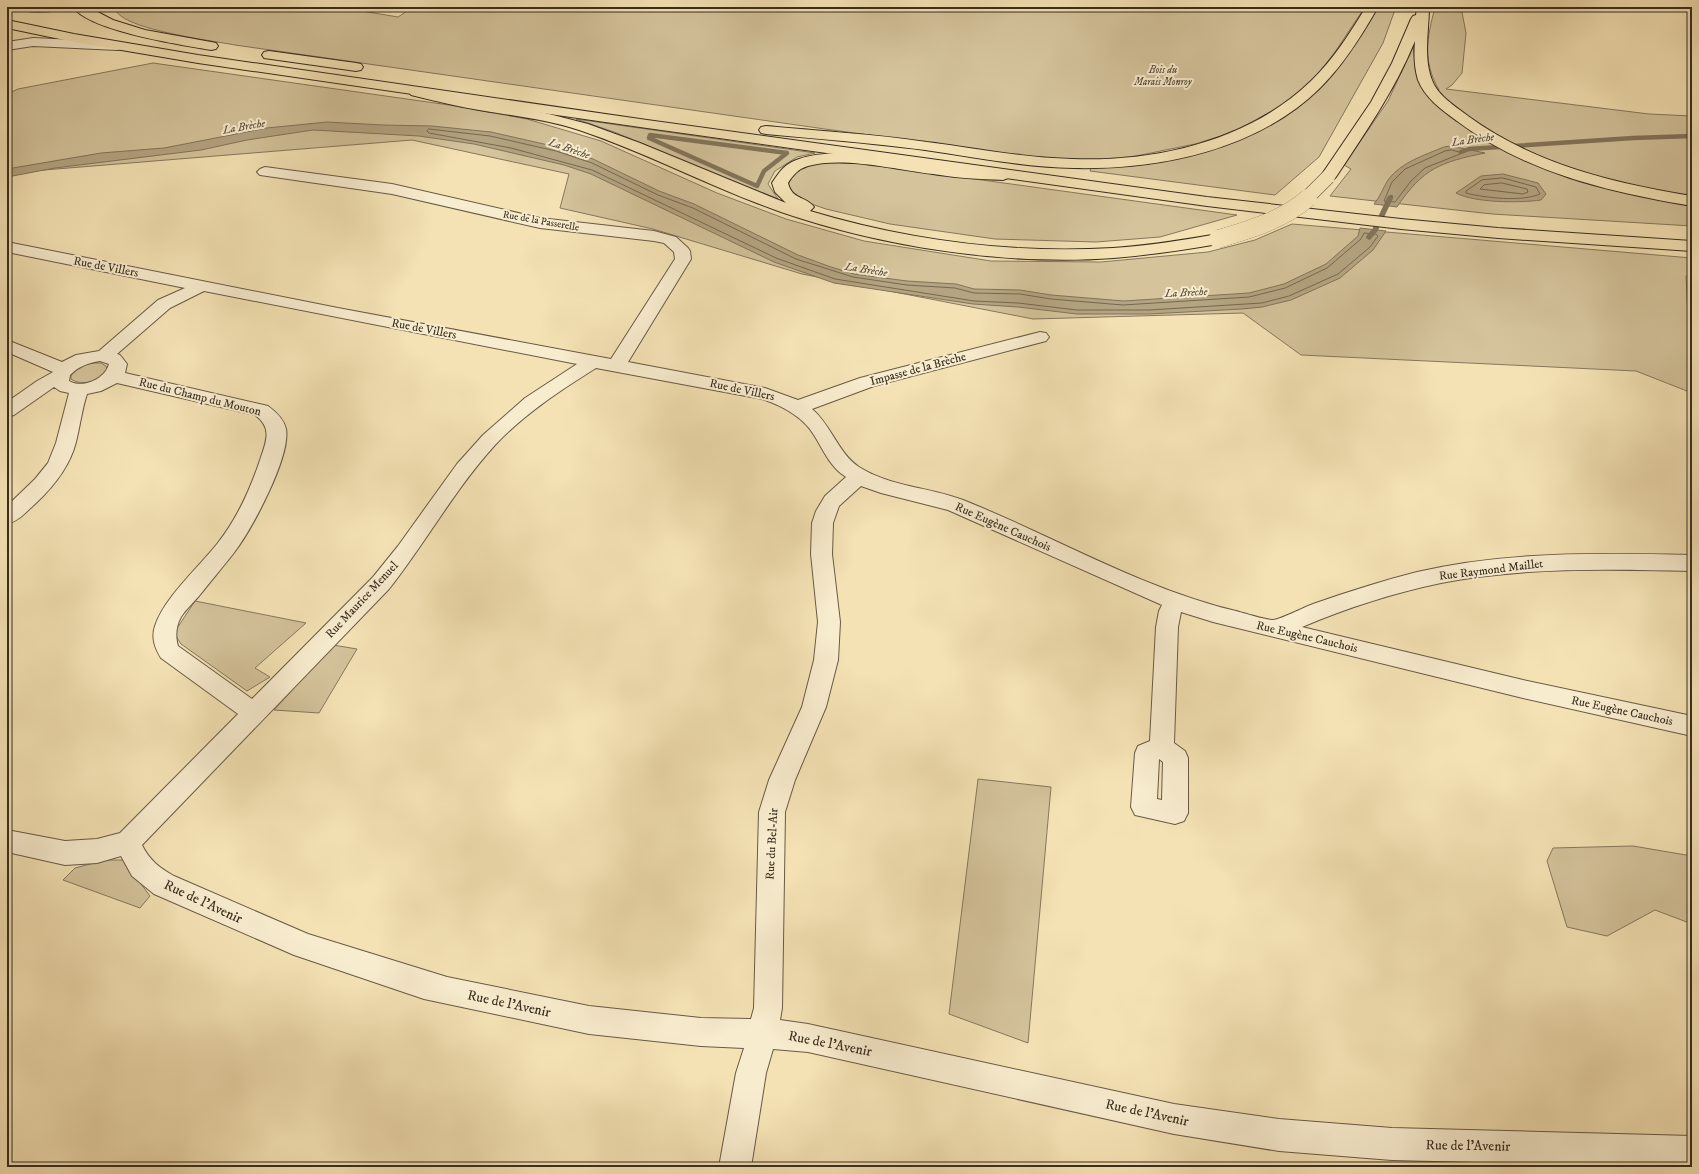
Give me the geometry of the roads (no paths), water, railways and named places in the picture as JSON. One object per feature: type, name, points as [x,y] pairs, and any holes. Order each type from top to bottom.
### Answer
[{"type":"main road","points":[[26,7],[53,7]]},
{"type":"main road","points":[[62,7],[84,8],[98,18],[116,24],[161,37],[222,48]]},
{"type":"main road","points":[[766,130],[904,143],[1055,163],[1108,163],[1176,154],[1209,146],[1231,138],[1262,123],[1286,108],[1305,93],[1326,73],[1356,34],[1372,7]]},
{"type":"main road","points":[[1422,7],[1421,60],[1426,80],[1438,98],[1460,118],[1482,133],[1531,158],[1572,174],[1652,195],[1692,201]]},
{"type":"main road","points":[[1319,170],[1368,119],[1390,82],[1422,7]]},
{"type":"main road","points":[[106,9],[107,16],[116,24]]},
{"type":"main road","points":[[7,14],[96,33],[160,44],[1130,181],[1344,213]]},
{"type":"main road","points":[[7,24],[118,46],[206,61],[1182,199],[1344,213],[1586,240],[1692,246]]},
{"type":"main road","points":[[253,52],[371,69]]},
{"type":"main road","points":[[444,82],[530,97]]},
{"type":"main road","points":[[402,88],[455,101],[546,117],[582,127],[640,148],[787,209],[844,226],[900,238],[987,250],[1056,253],[1096,253],[1151,250],[1254,228],[1283,216],[1306,201],[1318,190],[1319,170],[1347,125]]},
{"type":"main road","points":[[1027,177],[949,172],[851,159],[829,158],[806,161],[792,167],[783,175],[780,183],[782,192],[788,198],[798,204],[818,211],[866,224],[950,239],[1021,245],[1092,246],[1214,236]]},
{"type":"main road","points":[[1410,220],[1692,235]]},
{"type":"street","points":[[7,46],[40,42],[118,46]]},
{"type":"street","name":"Rue de la Passerelle","points":[[264,172],[392,189],[540,223],[654,236],[670,240],[682,251],[682,260],[680,265],[616,366]]},
{"type":"street","name":"Rue de Villers","points":[[7,247],[765,394],[798,407],[814,420],[841,463],[860,477]]},
{"type":"street","points":[[104,356],[164,304],[202,286]]},
{"type":"street","name":"Impasse de la Brèche","points":[[798,407],[874,380],[1040,337]]},
{"type":"street","points":[[7,345],[61,374]]},
{"type":"street","points":[[7,411],[82,359],[104,356],[114,359],[118,364],[117,371],[113,376],[99,385],[80,389],[65,387],[60,383],[61,374]]},
{"type":"street","name":"Rue Maurice Menuel","points":[[128,842],[391,572],[467,466],[489,440],[536,399],[594,361]]},
{"type":"street","name":"Rue du Champ du Mouton","points":[[113,376],[261,410],[268,414],[276,426],[277,437],[274,448],[260,489],[250,511],[236,534],[175,608],[166,627],[164,637],[164,644],[168,652],[254,713]]},
{"type":"street","points":[[7,517],[41,485],[61,456],[67,442],[74,404],[80,389]]},
{"type":"street","name":"Rue Eugène Cauchois","points":[[860,477],[891,489],[937,499],[975,514],[1175,602],[1213,614],[1524,689],[1692,726]]},
{"type":"street","name":"Rue du Bel-Air","points":[[735,1167],[751,1073],[762,1034],[769,994],[772,812],[777,791],[815,702],[829,635],[822,527],[826,511],[831,504],[860,477]]},
{"type":"street","name":"Rue Raymond Maillet","points":[[1274,628],[1316,611],[1345,602],[1415,581],[1466,570],[1502,566],[1569,562],[1692,563]]},
{"type":"street","points":[[1162,747],[1167,627],[1170,611],[1175,602]]},
{"type":"street","points":[[7,841],[65,853],[97,851],[128,842]]},
{"type":"street","name":"Rue de l'Avenir","points":[[128,842],[144,873],[164,885],[296,944],[424,985],[589,1020],[701,1032],[788,1035],[829,1042],[1174,1120],[1279,1135],[1392,1144],[1692,1152]]},
{"type":"water","name":"La Brèche","points":[[327,122],[432,126],[491,132],[557,147],[593,159],[659,191],[694,204],[798,255],[831,267],[854,274],[907,281],[956,284],[974,289],[1020,290],[1051,295],[1124,301],[1249,293],[1284,284],[1326,264],[1358,236],[1360,228],[1386,231],[1373,250],[1340,278],[1291,300],[1262,307],[1242,309],[1149,314],[1077,314],[1018,307],[973,304],[834,283],[774,262],[591,174],[564,165],[474,144],[419,136],[313,130],[247,140],[201,150],[55,168],[7,177],[7,169],[101,153],[164,148],[267,128]]},
{"type":"water","name":"La Brèche","points":[[1451,146],[1485,153],[1456,160],[1434,169],[1416,183],[1397,207],[1374,204],[1388,180],[1400,168],[1421,156],[1444,147]]},
{"type":"water","points":[[1503,174],[1538,183],[1546,194],[1541,200],[1509,202],[1474,199],[1456,193],[1481,176]]},
{"type":"waterway","points":[[650,135],[787,153],[764,171],[757,186],[649,138],[650,135]]},
{"type":"waterway","name":"La Brèche","points":[[1461,152],[1469,149],[1633,138],[1692,136]]},
{"type":"waterway","name":"La Brèche","points":[[1369,237],[1375,230],[1390,198]]},
{"type":"park label","name":"Bois du Marais Monroy","points":[[1163,76]]}]
